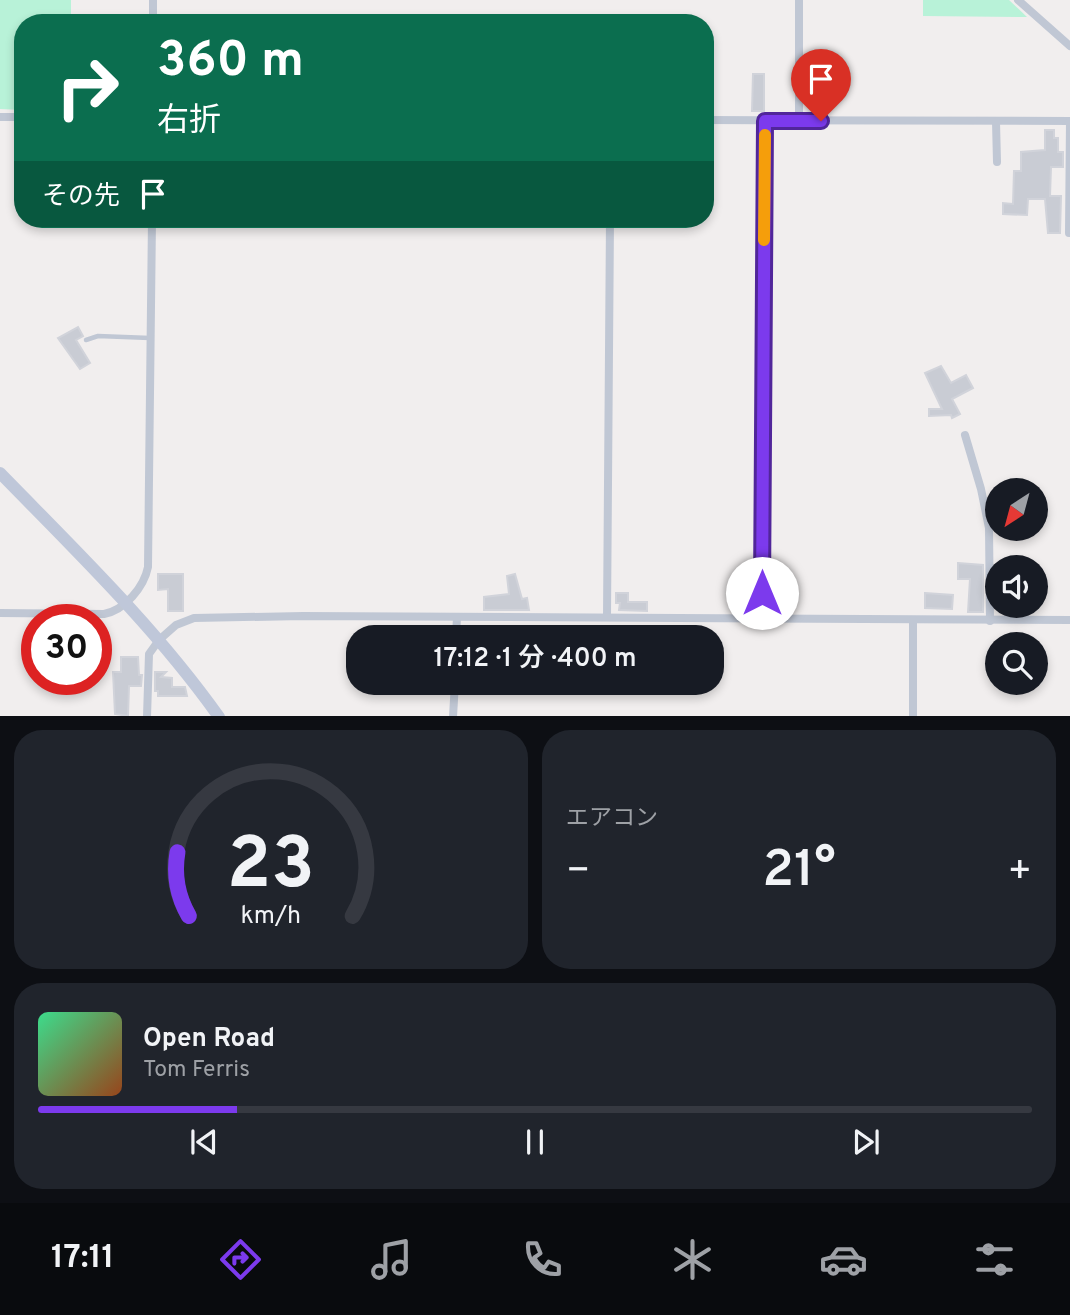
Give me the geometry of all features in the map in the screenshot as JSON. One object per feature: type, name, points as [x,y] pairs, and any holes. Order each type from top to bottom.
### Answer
[{"type":"street","points":[[799,120],[800,0]]},
{"type":"street","points":[[1018,0],[1070,46]]},
{"type":"street","points":[[714,120],[1070,121],[1069,233]]},
{"type":"street","points":[[762,618],[765,121]]},
{"type":"street","points":[[996,121],[998,162]]},
{"type":"street","points":[[0,613],[104,614],[117,611],[144,581],[148,567],[152,228]]},
{"type":"street","points":[[607,617],[610,228]]},
{"type":"street","points":[[965,435],[989,528],[990,621]]},
{"type":"street","points":[[0,472],[159,640],[219,716]]},
{"type":"street","points":[[457,617],[457,625]]},
{"type":"street","points":[[147,716],[147,660],[152,647],[176,625],[194,618],[1070,620]]},
{"type":"street","points":[[913,620],[913,716]]},
{"type":"street","points":[[453,716],[454,695]]},
{"type":"lane","points":[[86,340],[98,336],[150,338]]},
{"type":"green space","points":[[0,0],[71,0],[71,14],[14,14],[14,110],[0,109]]},
{"type":"green space","points":[[923,0],[1009,0],[1027,17],[923,16]]},
{"type":"building","points":[[753,74],[764,74],[764,111],[752,111]]},
{"type":"building","points":[[1045,130],[1054,130],[1054,138],[1058,138],[1058,152],[1063,152],[1063,167],[1051,167],[1050,196],[1061,196],[1060,233],[1048,233],[1045,199],[1028,199],[1027,215],[1003,214],[1003,203],[1013,204],[1014,171],[1021,171],[1021,152],[1045,150]]},
{"type":"building","points":[[78,327],[83,336],[76,340],[90,363],[80,369],[58,338]]},
{"type":"building","points":[[941,366],[951,383],[966,375],[973,388],[952,399],[960,414],[952,418],[951,415],[929,416],[929,409],[942,409],[925,373]]},
{"type":"building","points":[[958,563],[983,565],[983,612],[968,612],[970,579],[958,579]]},
{"type":"building","points":[[158,574],[183,574],[183,611],[168,611],[168,589],[158,590]]},
{"type":"building","points":[[515,574],[522,599],[527,598],[529,610],[484,610],[484,597],[509,594],[507,576]]},
{"type":"building","points":[[616,593],[628,593],[628,602],[647,602],[647,611],[619,610],[620,603],[616,603]]},
{"type":"building","points":[[925,593],[953,595],[952,609],[925,608]]},
{"type":"building","points":[[121,657],[138,657],[139,675],[142,675],[141,686],[129,686],[128,716],[115,714],[113,672],[121,672]]},
{"type":"building","points":[[155,672],[166,672],[161,677],[172,678],[172,687],[185,687],[187,696],[158,696],[158,691],[155,691]]},
{"type":"slow traffic","points":[[764,240],[765,135]]},
{"type":"route","points":[[762,593],[765,121],[821,121]]}]
